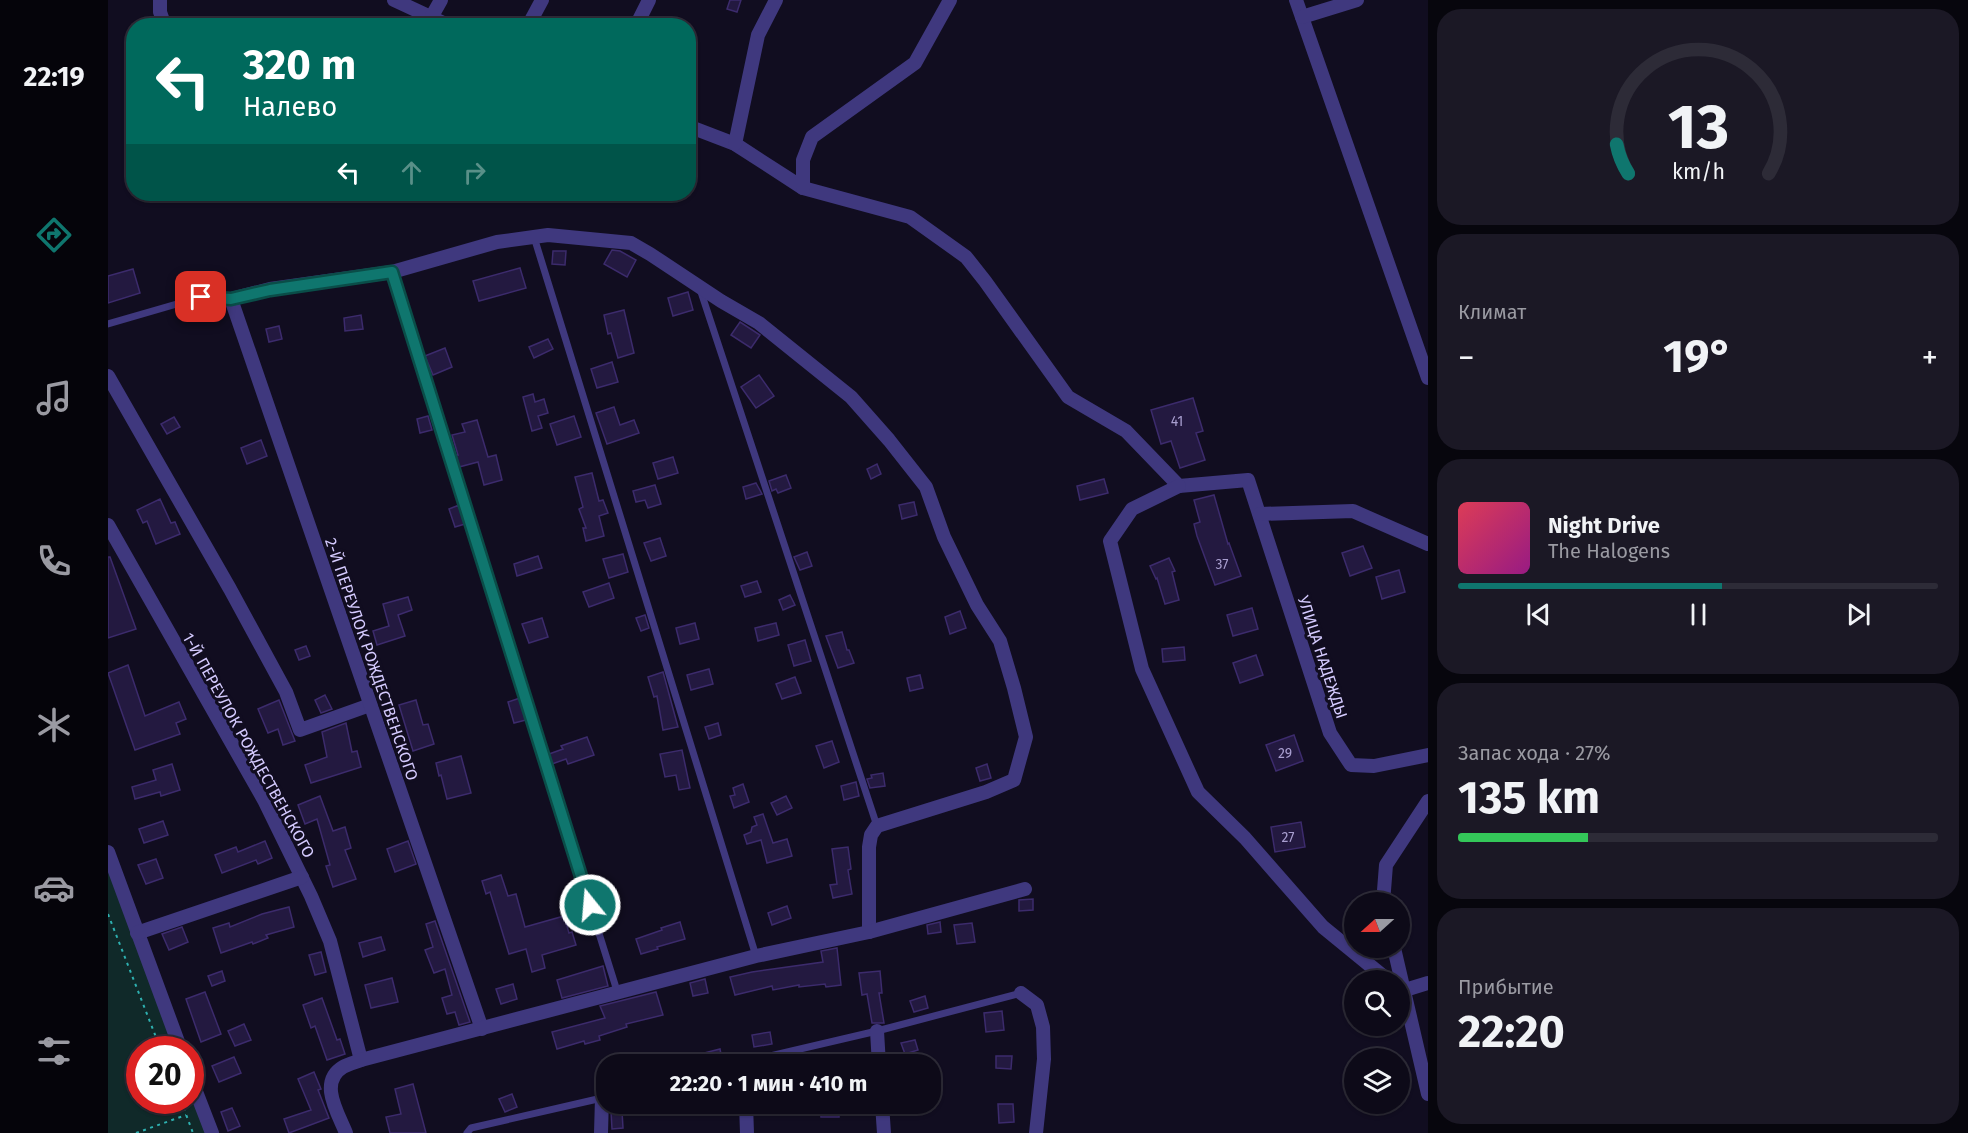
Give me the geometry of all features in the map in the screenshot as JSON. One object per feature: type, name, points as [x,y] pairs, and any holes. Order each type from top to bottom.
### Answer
[{"type":"street","points":[[160,0],[162,18]]},
{"type":"street","points":[[394,0],[436,18]]},
{"type":"street","points":[[432,16],[441,0]]},
{"type":"street","points":[[532,18],[542,0]]},
{"type":"street","points":[[640,18],[649,0]]},
{"type":"street","points":[[735,144],[758,35],[776,0]]},
{"type":"street","points":[[803,188],[803,160],[812,137],[915,63],[950,0]]},
{"type":"street","points":[[1296,0],[1428,378]]},
{"type":"street","points":[[1302,17],[1357,0]]},
{"type":"street","points":[[696,129],[735,144],[803,188],[910,218],[966,257],[986,281],[1068,397],[1126,431],[1179,486],[1132,509],[1110,541],[1142,669],[1198,792],[1245,838],[1323,927],[1376,970]]},
{"type":"street","points":[[231,299],[270,290],[392,272],[497,242],[548,236],[631,243],[759,323],[851,397],[926,487],[944,537],[977,605],[1000,641],[1026,737],[1014,780],[986,792],[877,826],[871,835],[869,847],[869,932]]},
{"type":"street","name":"2-Й ПЕРЕУЛОК РОЖДЕСТВЕНСКОГО","points":[[231,299],[482,1029]]},
{"type":"street","points":[[108,376],[286,692],[300,730],[370,705]]},
{"type":"street","name":"УЛИЦА НАДЕЖДЫ","points":[[1179,486],[1248,480],[1330,733],[1351,765],[1374,766],[1428,754]]},
{"type":"street","points":[[1260,514],[1353,511],[1428,544]]},
{"type":"street","name":"1-Й ПЕРЕУЛОК РОЖДЕСТВЕНСКОГО","points":[[108,525],[264,800],[302,877],[330,940],[362,1060]]},
{"type":"street","points":[[1384,892],[1386,865],[1428,801]]},
{"type":"street","points":[[108,852],[176,1036]]},
{"type":"street","points":[[137,933],[302,877]]},
{"type":"street","points":[[346,1133],[330,1091],[332,1078],[342,1068],[362,1060],[756,956],[869,932],[1024,890]]},
{"type":"street","points":[[1410,990],[1428,982]]},
{"type":"street","points":[[1021,993],[1037,1005],[1043,1027],[1044,1059],[1036,1133]]},
{"type":"street","points":[[1410,1018],[1428,1094]]},
{"type":"street","points":[[877,1031],[878,1054]]},
{"type":"street","points":[[204,1112],[212,1133]]},
{"type":"street","points":[[602,1133],[603,1114]]},
{"type":"street","points":[[746,1114],[747,1133]]},
{"type":"street","points":[[883,1114],[884,1133]]},
{"type":"lane","points":[[534,237],[756,956]]},
{"type":"lane","points":[[392,272],[618,994]]},
{"type":"lane","points":[[699,286],[877,826]]},
{"type":"lane","points":[[108,324],[201,297],[231,299]]},
{"type":"lane","points":[[782,1054],[1021,993]]},
{"type":"lane","points":[[467,1133],[471,1128],[596,1100]]},
{"type":"path","points":[[108,914],[156,1036]]},
{"type":"path","points":[[136,1133],[186,1115],[193,1133]]},
{"type":"green space","points":[[108,867],[171,1036],[126,1036],[126,1114],[200,1114],[207,1133],[108,1133]]},
{"type":"building","points":[[730,0],[741,0],[737,12],[727,9]]},
{"type":"building","points":[[612,250],[620,251],[636,260],[627,277],[604,264]]},
{"type":"building","points":[[553,251],[566,251],[565,265],[552,264]]},
{"type":"building","points":[[520,268],[526,288],[479,301],[473,281]]},
{"type":"building","points":[[133,269],[140,293],[108,303],[108,276]]},
{"type":"building","points":[[688,292],[693,310],[673,316],[668,298]]},
{"type":"building","points":[[624,310],[634,353],[618,358],[611,333],[608,334],[604,315]]},
{"type":"building","points":[[361,315],[363,329],[345,331],[344,318]]},
{"type":"building","points":[[740,322],[760,335],[751,348],[731,335]]},
{"type":"building","points":[[279,326],[282,339],[269,342],[266,329]]},
{"type":"building","points":[[548,339],[553,349],[534,358],[529,347]]},
{"type":"building","points":[[445,348],[452,367],[433,375],[425,356]]},
{"type":"building","points":[[612,362],[618,382],[597,388],[591,369]]},
{"type":"building","points":[[759,375],[774,396],[756,408],[741,387]]},
{"type":"building","points":[[533,394],[535,402],[544,399],[548,413],[538,416],[542,428],[532,431],[523,397]]},
{"type":"building","points":[[1193,398],[1203,431],[1196,433],[1205,460],[1180,468],[1171,441],[1161,444],[1151,410]]},
{"type":"building","points":[[614,407],[620,425],[634,420],[639,433],[607,444],[596,413]]},
{"type":"building","points":[[428,416],[432,430],[420,433],[417,419]]},
{"type":"building","points":[[574,416],[581,437],[557,445],[550,424]]},
{"type":"building","points":[[174,417],[180,427],[167,434],[161,424]]},
{"type":"building","points":[[477,420],[488,457],[496,455],[502,480],[484,485],[478,462],[459,467],[452,435],[465,432],[462,424]]},
{"type":"building","points":[[261,440],[267,456],[247,464],[241,448]]},
{"type":"building","points":[[673,457],[678,473],[658,479],[653,463]]},
{"type":"building","points":[[877,464],[881,474],[871,479],[867,469]]},
{"type":"building","points":[[592,473],[599,501],[603,500],[608,513],[599,516],[604,536],[586,541],[583,528],[586,528],[579,509],[583,507],[575,477]]},
{"type":"building","points":[[786,475],[791,488],[778,493],[776,489],[772,491],[769,481]]},
{"type":"building","points":[[1104,479],[1108,493],[1080,500],[1077,486]]},
{"type":"building","points":[[756,483],[762,494],[746,499],[743,487]]},
{"type":"building","points":[[655,485],[661,504],[648,508],[645,500],[636,502],[633,491]]},
{"type":"building","points":[[1214,495],[1228,544],[1241,576],[1215,585],[1194,524],[1200,522],[1194,500]]},
{"type":"building","points":[[160,499],[171,523],[175,522],[180,534],[156,544],[147,521],[143,523],[137,510]]},
{"type":"building","points":[[914,502],[917,515],[902,519],[899,505]]},
{"type":"building","points":[[459,505],[465,524],[455,527],[449,509]]},
{"type":"building","points":[[660,538],[666,556],[651,561],[644,543]]},
{"type":"building","points":[[1363,546],[1372,568],[1350,576],[1342,553]]},
{"type":"building","points":[[807,552],[812,566],[800,570],[794,557]]},
{"type":"building","points":[[623,554],[628,572],[609,578],[603,559]]},
{"type":"building","points":[[538,556],[542,568],[517,576],[514,564]]},
{"type":"building","points":[[108,557],[110,557],[136,629],[108,638]]},
{"type":"building","points":[[1169,558],[1175,571],[1172,572],[1179,600],[1165,604],[1157,578],[1150,566]]},
{"type":"building","points":[[1399,570],[1405,592],[1382,599],[1376,577]]},
{"type":"building","points":[[757,581],[761,592],[745,597],[741,586]]},
{"type":"building","points":[[609,583],[614,598],[589,607],[583,592]]},
{"type":"building","points":[[790,595],[795,605],[783,610],[779,600]]},
{"type":"building","points":[[408,597],[412,610],[398,615],[405,636],[377,645],[373,631],[389,626],[383,604]]},
{"type":"building","points":[[1252,608],[1258,629],[1233,636],[1227,615]]},
{"type":"building","points":[[960,611],[966,628],[950,634],[945,617]]},
{"type":"building","points":[[645,615],[649,628],[641,631],[636,618]]},
{"type":"building","points":[[542,618],[548,637],[529,643],[522,624]]},
{"type":"building","points":[[695,623],[699,639],[680,644],[676,628]]},
{"type":"building","points":[[776,623],[779,635],[758,641],[755,628]]},
{"type":"building","points":[[842,632],[847,650],[854,663],[838,668],[826,636]]},
{"type":"building","points":[[805,640],[811,661],[794,666],[788,645]]},
{"type":"building","points":[[306,646],[310,656],[299,660],[295,650]]},
{"type":"building","points":[[1184,647],[1185,660],[1163,662],[1162,649]]},
{"type":"building","points":[[1256,655],[1263,675],[1240,683],[1233,663]]},
{"type":"building","points":[[128,665],[145,716],[179,702],[186,719],[176,723],[180,734],[135,750],[108,673]]},
{"type":"building","points":[[709,669],[713,684],[691,690],[687,675]]},
{"type":"building","points":[[663,672],[678,727],[663,730],[657,696],[654,697],[648,677]]},
{"type":"building","points":[[920,675],[923,688],[910,691],[907,678]]},
{"type":"building","points":[[795,677],[801,693],[782,699],[776,684]]},
{"type":"building","points":[[325,695],[332,709],[321,713],[315,700]]},
{"type":"building","points":[[520,698],[526,720],[514,723],[508,702]]},
{"type":"building","points":[[279,700],[295,741],[283,745],[278,729],[268,733],[258,709]]},
{"type":"building","points":[[416,700],[423,725],[428,724],[434,744],[413,751],[399,705]]},
{"type":"building","points":[[346,723],[352,752],[357,751],[361,767],[311,783],[305,765],[327,757],[322,732]]},
{"type":"building","points":[[718,723],[721,735],[709,739],[705,727]]},
{"type":"building","points":[[1294,735],[1303,761],[1276,771],[1266,745]]},
{"type":"building","points":[[587,737],[594,755],[568,764],[566,759],[552,764],[549,754],[563,749],[561,746]]},
{"type":"building","points":[[832,741],[839,762],[824,768],[816,746]]},
{"type":"building","points":[[682,750],[690,788],[679,790],[676,775],[665,777],[660,754]]},
{"type":"building","points":[[461,756],[471,793],[447,799],[436,763]]},
{"type":"building","points":[[172,764],[180,790],[161,796],[160,792],[135,799],[132,787],[156,780],[153,770]]},
{"type":"building","points":[[987,764],[991,778],[980,781],[976,768]]},
{"type":"building","points":[[883,773],[885,786],[870,788],[867,779],[872,778],[871,775]]},
{"type":"building","points":[[856,782],[859,796],[844,800],[841,786]]},
{"type":"building","points":[[743,784],[749,802],[734,808],[730,796],[735,795],[733,788]]},
{"type":"building","points":[[320,796],[333,831],[345,827],[351,848],[345,850],[356,879],[333,887],[326,866],[330,865],[317,819],[305,824],[298,805]]},
{"type":"building","points":[[786,796],[792,808],[777,815],[771,803]]},
{"type":"building","points":[[763,814],[773,843],[787,839],[792,856],[767,863],[761,840],[747,844],[744,835],[751,832],[752,827],[757,825],[754,817]]},
{"type":"building","points":[[163,821],[168,835],[144,843],[139,829]]},
{"type":"building","points":[[1301,822],[1305,847],[1275,852],[1271,827]]},
{"type":"building","points":[[265,841],[272,858],[258,864],[256,860],[222,873],[215,855],[236,847],[238,852]]},
{"type":"building","points":[[408,841],[416,864],[395,872],[387,849]]},
{"type":"building","points":[[848,847],[851,869],[848,870],[852,894],[833,898],[830,885],[837,884],[832,849]]},
{"type":"building","points":[[156,859],[163,878],[146,884],[138,865]]},
{"type":"building","points":[[501,875],[508,896],[516,894],[525,927],[564,916],[569,933],[572,932],[576,945],[542,955],[545,968],[532,972],[526,949],[509,954],[490,892],[486,894],[482,881]]},
{"type":"building","points":[[1033,899],[1033,910],[1019,911],[1019,900]]},
{"type":"building","points":[[787,906],[791,918],[772,925],[768,913]]},
{"type":"building","points":[[289,907],[294,927],[266,935],[268,938],[253,944],[252,942],[221,953],[213,928],[229,923],[230,927],[262,914]]},
{"type":"building","points":[[435,921],[470,1022],[459,1025],[455,1012],[447,1014],[442,998],[452,995],[445,969],[434,973],[425,950],[433,947],[426,924]]},
{"type":"building","points":[[680,922],[685,939],[641,954],[636,939]]},
{"type":"building","points":[[940,922],[941,932],[928,934],[927,925]]},
{"type":"building","points":[[972,923],[975,942],[957,944],[954,925]]},
{"type":"building","points":[[182,927],[188,942],[169,950],[162,934]]},
{"type":"building","points":[[381,937],[385,950],[363,957],[359,943]]},
{"type":"building","points":[[837,948],[841,985],[799,987],[799,985],[773,990],[772,986],[735,995],[730,977],[823,962],[821,951]]},
{"type":"building","points":[[321,952],[326,972],[315,975],[309,955]]},
{"type":"building","points":[[603,966],[608,986],[562,998],[557,980]]},
{"type":"building","points":[[222,971],[225,981],[212,986],[208,976]]},
{"type":"building","points":[[880,971],[882,993],[879,993],[884,1023],[872,1023],[867,994],[862,995],[859,973]]},
{"type":"building","points":[[392,978],[398,1002],[371,1008],[365,985]]},
{"type":"building","points":[[705,979],[708,993],[693,996],[690,983]]},
{"type":"building","points":[[513,984],[517,999],[501,1004],[496,989]]},
{"type":"building","points":[[205,992],[221,1034],[204,1041],[204,1036],[199,1036],[186,999]]},
{"type":"building","points":[[656,992],[663,1015],[626,1024],[627,1027],[599,1036],[600,1040],[585,1044],[584,1041],[557,1049],[552,1032],[605,1018],[600,1006]]},
{"type":"building","points":[[925,996],[928,1008],[914,1012],[910,1001]]},
{"type":"building","points":[[322,998],[337,1040],[340,1039],[345,1054],[327,1060],[315,1026],[311,1028],[303,1005]]},
{"type":"building","points":[[1002,1011],[1004,1030],[986,1032],[984,1013]]},
{"type":"building","points":[[244,1024],[251,1040],[235,1046],[228,1031]]},
{"type":"building","points":[[770,1032],[772,1044],[754,1047],[752,1035]]},
{"type":"building","points":[[915,1040],[918,1050],[905,1054],[901,1043]]},
{"type":"building","points":[[720,1049],[721,1054],[704,1054]]},
{"type":"building","points":[[996,1056],[1012,1056],[1011,1069],[996,1068]]},
{"type":"building","points":[[234,1057],[241,1073],[219,1082],[212,1066]]},
{"type":"building","points":[[314,1072],[329,1118],[289,1133],[284,1119],[311,1110],[298,1079]]},
{"type":"building","points":[[413,1084],[426,1133],[390,1133],[386,1117],[401,1114],[395,1089]]},
{"type":"building","points":[[512,1094],[517,1107],[505,1112],[499,1099]]},
{"type":"building","points":[[998,1104],[1013,1104],[1014,1122],[999,1123]]},
{"type":"building","points":[[232,1108],[240,1126],[228,1131],[221,1112]]},
{"type":"building","points":[[611,1114],[622,1114],[623,1128],[612,1129]]},
{"type":"building","points":[[821,1114],[839,1114],[839,1117],[821,1117]]},
{"type":"route","points":[[201,297],[231,299],[270,290],[392,272],[590,905]]}]
